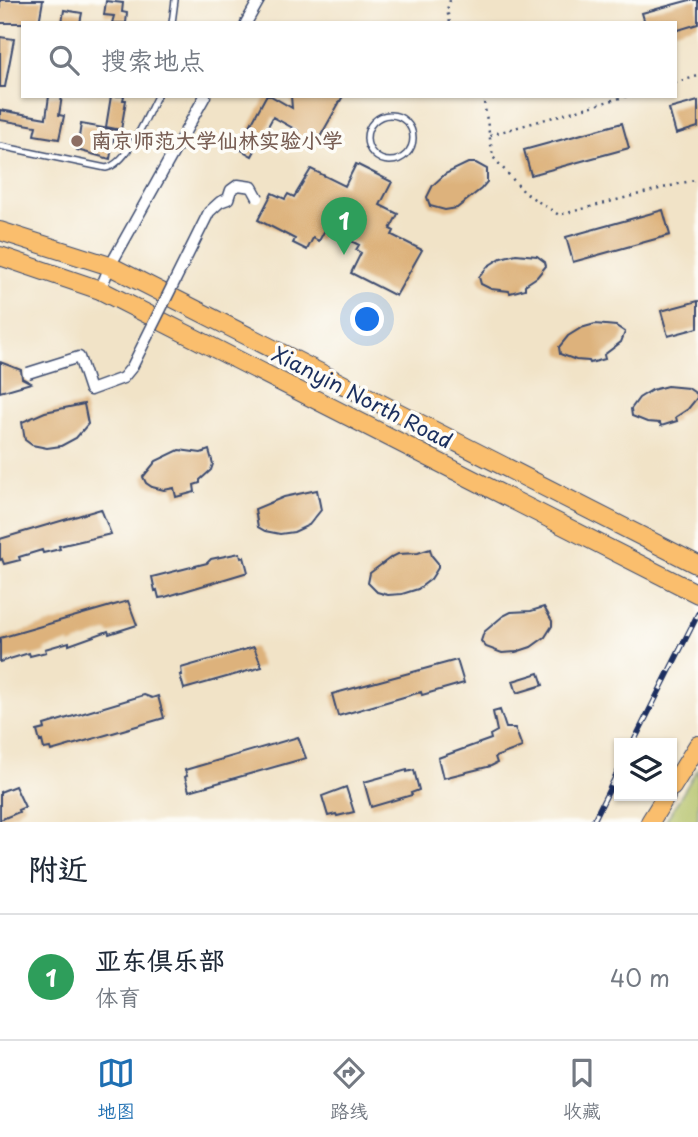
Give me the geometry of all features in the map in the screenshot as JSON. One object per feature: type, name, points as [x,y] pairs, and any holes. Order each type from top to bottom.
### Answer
[{"type":"main road","name":"Xianyin North Road","points":[[0,231],[110,266],[698,565]]},
{"type":"main road","name":"Xianyin North Road","points":[[0,256],[100,290],[698,594]]},
{"type":"main road","points":[[677,779],[698,745]]},
{"type":"main road","points":[[650,822],[663,801]]},
{"type":"street","points":[[247,21],[259,0]]},
{"type":"street","points":[[100,290],[110,266],[204,98]]},
{"type":"street","points":[[28,373],[79,357],[90,390],[123,378],[132,367],[209,212],[228,199],[231,190],[238,184],[252,187],[258,198]]},
{"type":"lane","points":[[172,21],[176,0]]},
{"type":"lane","points":[[0,146],[113,167],[123,158],[156,98]]},
{"type":"lane","points":[[380,117],[399,117],[410,125],[412,131],[414,137],[411,150],[395,161],[382,160],[369,146],[368,133],[380,117]]},
{"type":"path","points":[[450,0],[447,10],[450,21]]},
{"type":"path","points":[[677,82],[698,76]]},
{"type":"path","points":[[483,98],[493,157],[525,193],[559,215],[698,179]]},
{"type":"path","points":[[490,135],[620,98]]},
{"type":"green space","points":[[698,768],[698,822],[665,822],[695,773]]},
{"type":"building","points":[[0,0],[43,0],[39,21],[0,23]]},
{"type":"building","points":[[698,0],[698,24],[677,30],[677,21],[644,21],[642,13]]},
{"type":"building","points":[[106,1],[123,3],[122,12],[127,13],[126,21],[113,21],[114,16],[104,15]]},
{"type":"building","points":[[64,10],[82,13],[80,21],[62,21]]},
{"type":"building","points":[[0,37],[14,39],[5,87],[0,87]]},
{"type":"building","points":[[49,98],[62,98],[59,115],[64,116],[59,139],[34,135],[36,126],[0,120],[0,110],[46,118]]},
{"type":"building","points":[[111,98],[124,98],[126,100],[121,130],[106,127]]},
{"type":"building","points":[[265,98],[274,98],[292,108],[291,98],[342,98],[315,146],[311,144],[308,149],[293,141],[298,131],[273,117],[252,156],[238,148]]},
{"type":"building","points":[[698,101],[698,127],[676,134],[669,109]]},
{"type":"building","points":[[622,123],[629,148],[531,175],[524,150]]},
{"type":"building","points":[[81,124],[115,130],[110,159],[77,150]]},
{"type":"building","points":[[468,163],[476,163],[487,169],[487,182],[481,189],[457,208],[445,210],[430,206],[427,197],[433,185],[445,174]]},
{"type":"building","points":[[356,164],[392,182],[380,205],[398,214],[390,229],[394,231],[392,235],[422,250],[396,296],[351,273],[361,253],[356,250],[359,245],[326,228],[319,241],[313,238],[307,250],[293,243],[295,239],[258,220],[272,193],[285,199],[288,194],[294,197],[311,169],[345,186]]},
{"type":"building","points":[[663,210],[670,235],[573,262],[566,237]]},
{"type":"building","points":[[516,254],[537,256],[545,262],[546,266],[537,277],[525,285],[525,289],[510,293],[481,284],[479,277],[488,266],[501,258]]},
{"type":"building","points":[[698,301],[698,328],[668,336],[661,311]]},
{"type":"building","points":[[595,324],[616,326],[625,332],[621,342],[604,355],[605,359],[590,363],[560,354],[559,347],[568,336]]},
{"type":"building","points":[[0,362],[21,370],[22,378],[31,383],[0,392]]},
{"type":"building","points":[[667,386],[688,388],[697,394],[688,409],[676,417],[677,421],[661,426],[660,423],[647,422],[632,416],[631,409],[639,398],[652,390]]},
{"type":"building","points":[[84,404],[88,424],[76,438],[61,446],[47,448],[32,445],[25,440],[22,422],[45,412]]},
{"type":"building","points":[[179,450],[201,453],[209,450],[213,464],[200,483],[194,485],[195,492],[176,497],[174,488],[164,490],[152,487],[143,477],[156,461]]},
{"type":"building","points":[[317,490],[321,510],[309,525],[294,532],[280,534],[258,527],[255,509],[284,497]]},
{"type":"building","points":[[101,509],[111,534],[59,546],[60,549],[43,553],[42,550],[4,564],[2,559],[0,560],[0,539]]},
{"type":"building","points":[[430,549],[438,568],[431,579],[418,589],[388,595],[377,592],[368,583],[370,573],[390,558],[398,554]]},
{"type":"building","points":[[240,553],[241,558],[244,557],[248,572],[165,597],[159,598],[157,590],[155,591],[152,577]]},
{"type":"building","points":[[128,601],[137,625],[109,634],[108,631],[69,645],[69,642],[45,649],[46,652],[30,656],[29,653],[0,662],[0,638]]},
{"type":"building","points":[[544,607],[552,626],[545,637],[531,647],[502,653],[486,647],[481,641],[484,632],[503,616],[511,612]]},
{"type":"building","points":[[254,647],[262,667],[184,689],[181,668]]},
{"type":"building","points":[[457,660],[464,683],[422,695],[421,692],[338,716],[332,694]]},
{"type":"building","points":[[539,673],[543,685],[517,693],[513,681]]},
{"type":"building","points":[[144,695],[152,698],[158,696],[164,718],[51,751],[50,748],[44,749],[42,741],[40,742],[37,731],[45,729],[44,725]]},
{"type":"building","points":[[500,710],[506,728],[515,728],[522,747],[495,757],[497,763],[491,766],[443,778],[438,758],[491,739],[490,735],[497,731],[493,712]]},
{"type":"building","points":[[298,737],[306,758],[189,791],[185,770]]},
{"type":"building","points":[[414,770],[419,790],[411,793],[412,795],[371,807],[364,782]]},
{"type":"building","points":[[15,786],[25,807],[0,820],[0,792]]},
{"type":"building","points":[[346,787],[354,812],[328,816],[322,796]]},
{"type":"railway","points":[[636,738],[698,614]]},
{"type":"railway","points":[[593,822],[614,780]]},
{"type":"place","name":"南京师范大学仙林实验小学","points":[[77,141]]},
{"type":"place","name":"亚东俱乐部","points":[[344,255]]}]
